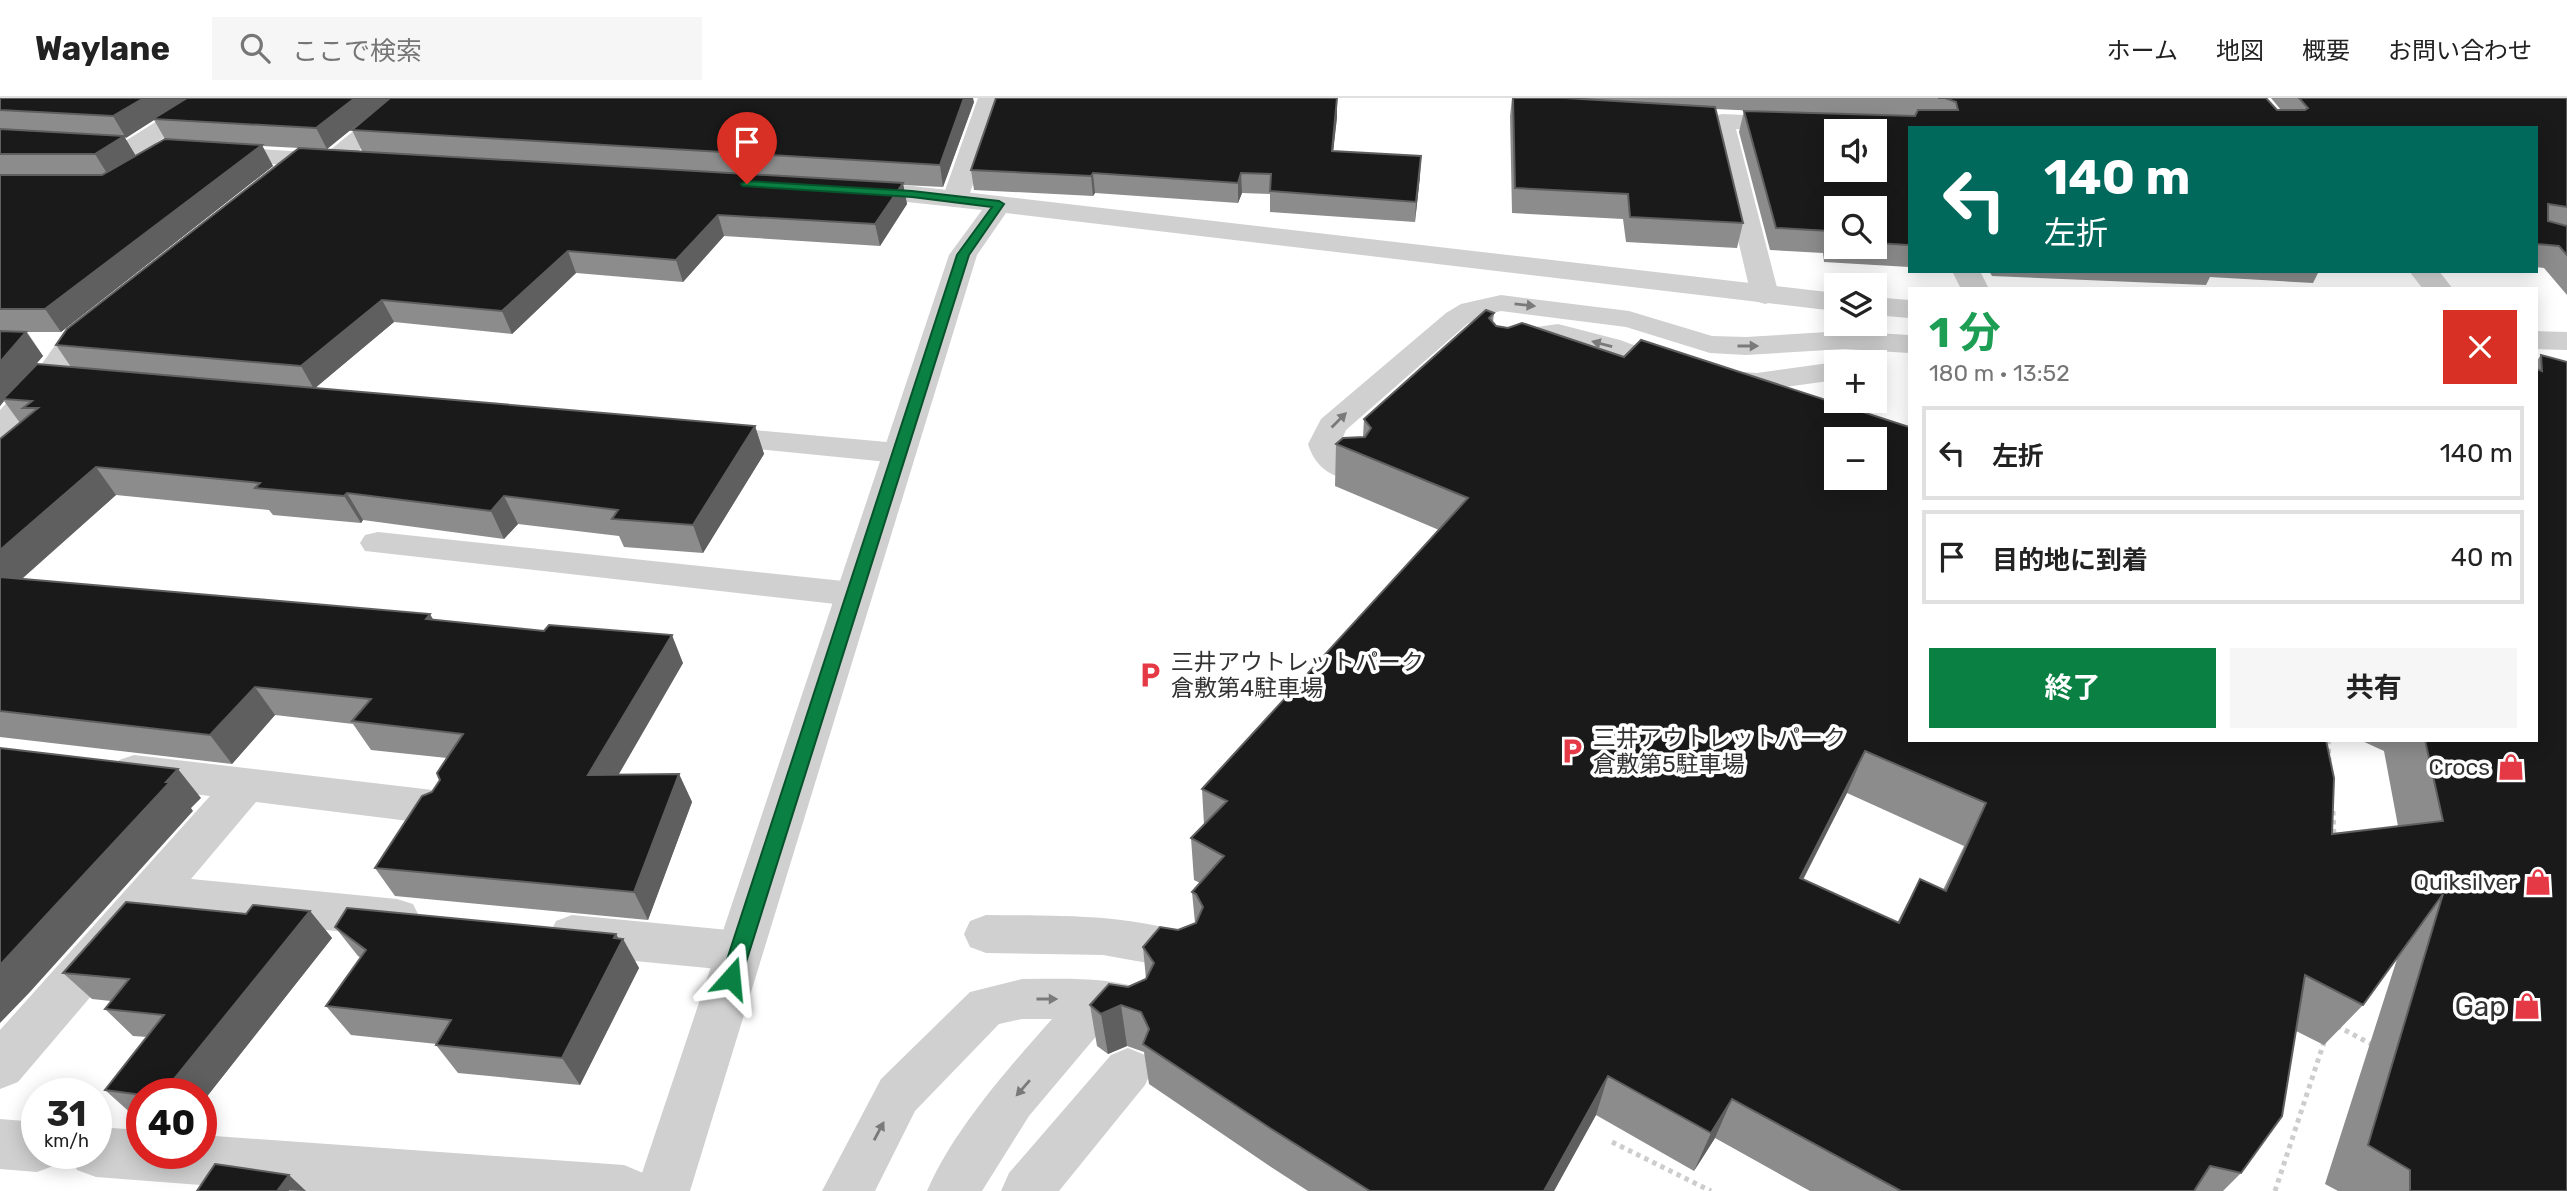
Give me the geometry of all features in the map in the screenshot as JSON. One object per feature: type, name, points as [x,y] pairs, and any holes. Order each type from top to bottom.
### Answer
[{"type":"street","points":[[134,160],[210,98]]},
{"type":"street","points":[[333,160],[408,98]]},
{"type":"street","points":[[956,199],[990,98]]},
{"type":"street","points":[[1695,120],[1817,124]]},
{"type":"street","points":[[1723,121],[1765,295]]},
{"type":"street","points":[[0,140],[134,160],[172,150],[374,163]]},
{"type":"street","points":[[271,183],[303,158]]},
{"type":"street","points":[[829,189],[956,199],[1824,301]]},
{"type":"street","points":[[663,1191],[963,255],[999,204]]},
{"type":"street","points":[[2425,273],[2437,287]]},
{"type":"street","points":[[0,429],[61,379],[55,344],[122,302]]},
{"type":"street","points":[[1887,307],[1908,309]]},
{"type":"street","points":[[2538,340],[2567,341]]},
{"type":"street","points":[[675,433],[898,453]]},
{"type":"street","points":[[378,543],[853,594]]},
{"type":"street","points":[[96,767],[433,807]]},
{"type":"street","points":[[0,1066],[246,785]]},
{"type":"street","points":[[152,894],[442,923]]},
{"type":"street","points":[[524,931],[739,951]]},
{"type":"street","points":[[0,1144],[21,1146]]},
{"type":"street","points":[[112,1153],[624,1191]]},
{"type":"lane","points":[[1350,470],[1328,458],[1324,444],[1332,426],[1443,329],[1471,310],[1502,303],[1588,313],[1629,319],[1710,344],[1746,346],[1844,340],[1908,344]]},
{"type":"lane","points":[[1512,350],[1531,335],[1559,333],[1610,346],[1692,376],[1757,382],[1824,373]]},
{"type":"lane","points":[[1887,365],[1908,362]]},
{"type":"lane","points":[[986,934],[1102,936],[1181,950]]},
{"type":"lane","points":[[848,1191],[898,1095],[986,1006],[1022,999],[1116,1002],[1012,1100],[953,1191]]},
{"type":"lane","points":[[1027,1191],[1128,1070]]},
{"type":"path","points":[[2328,742],[2330,767]]},
{"type":"path","points":[[2333,807],[2335,848]]},
{"type":"path","points":[[2332,1023],[2380,1049]]},
{"type":"path","points":[[2275,1191],[2327,1034]]},
{"type":"path","points":[[1612,1142],[1711,1191]]},
{"type":"building","points":[[0,98],[144,98],[113,116],[0,110]]},
{"type":"building","points":[[187,98],[355,98],[316,128],[153,119]]},
{"type":"building","points":[[390,98],[964,98],[940,165],[352,130]]},
{"type":"building","points":[[996,98],[1337,98],[1332,151],[1421,156],[1416,202],[1270,191],[1271,174],[1241,173],[1238,183],[1093,173],[1091,176],[971,170]]},
{"type":"building","points":[[1513,98],[1565,98],[1715,107],[1743,223],[1630,217],[1628,194],[1515,188]]},
{"type":"building","points":[[1945,98],[2266,98],[2277,110],[2305,110],[2308,108],[2299,98],[2567,98],[2567,207],[2548,204],[2548,221],[2567,226],[2567,255],[2559,246],[2538,244],[2538,126],[1908,126],[1908,245],[1887,244],[1887,196],[1824,196],[1824,231],[1776,228],[1744,111],[1915,116],[1918,110],[1958,110],[1956,102]]},
{"type":"building","points":[[0,129],[124,136],[95,154],[0,154]]},
{"type":"building","points":[[165,139],[262,145],[45,309],[0,309],[0,175],[102,175]]},
{"type":"building","points":[[299,148],[903,183],[875,224],[718,215],[676,260],[568,251],[502,311],[382,300],[301,366],[56,345],[67,329]]},
{"type":"building","points":[[1486,310],[1494,313],[1489,318],[1496,326],[1508,328],[1522,323],[1624,357],[1641,340],[1824,399],[1824,413],[1866,413],[1908,427],[1908,742],[2326,742],[2334,778],[2332,834],[2443,821],[2425,742],[2538,742],[2538,370],[2542,371],[2541,355],[2567,362],[2567,1191],[2410,1191],[2410,1170],[2368,1145],[2443,894],[2363,1005],[2305,975],[2282,1116],[2241,1173],[2210,1166],[2194,1191],[1901,1191],[1732,1099],[1711,1133],[1608,1076],[1544,1191],[1370,1191],[1143,1044],[1149,1029],[1141,1012],[1121,1005],[1101,1014],[1090,1005],[1109,984],[1128,987],[1146,979],[1154,963],[1143,947],[1160,927],[1178,930],[1196,923],[1203,907],[1192,892],[1224,856],[1191,838],[1227,801],[1202,789],[1468,498],[1336,444],[1343,438],[1365,437],[1371,428],[1364,419]],"holes":[[[1865,751],[1986,803],[1946,891],[1920,879],[1899,923],[1800,878]]]},
{"type":"building","points":[[0,331],[26,332],[0,362]]},
{"type":"building","points":[[37,364],[755,426],[693,525],[612,519],[618,510],[504,496],[491,511],[347,493],[344,496],[255,488],[260,483],[96,467],[0,550],[0,439],[38,408],[23,408],[32,401],[3,399]]},
{"type":"building","points":[[0,577],[430,614],[426,619],[544,631],[549,625],[672,635],[588,775],[679,774],[634,892],[375,868],[422,796],[432,792],[440,780],[437,773],[463,734],[352,721],[371,699],[255,687],[210,735],[0,711]]},
{"type":"building","points":[[0,748],[178,769],[166,782],[170,782],[0,965]]},
{"type":"building","points":[[126,902],[246,914],[253,905],[310,911],[175,1078],[126,1078],[126,1093],[112,1091],[112,1081],[164,1015],[105,1009],[129,979],[63,973]]},
{"type":"building","points":[[347,908],[616,934],[614,938],[623,939],[562,1058],[436,1045],[451,1020],[326,1006],[366,950],[335,927]]},
{"type":"building","points":[[217,1164],[289,1175],[278,1190],[289,1191],[197,1191],[212,1169],[217,1169]]},
{"type":"place","name":"三井アウトレットパーク 倉敷第4駐車場","points":[[1150,675]]},
{"type":"place","name":"三井アウトレットパーク 倉敷第5駐車場","points":[[1572,751]]},
{"type":"place","name":"Crocs","points":[[2511,767]]},
{"type":"place","name":"Quiksilver","points":[[2538,882]]},
{"type":"place","name":"Gap","points":[[2527,1006]]},
{"type":"route","points":[[731,978],[963,255],[999,204],[912,194],[747,184]]}]
